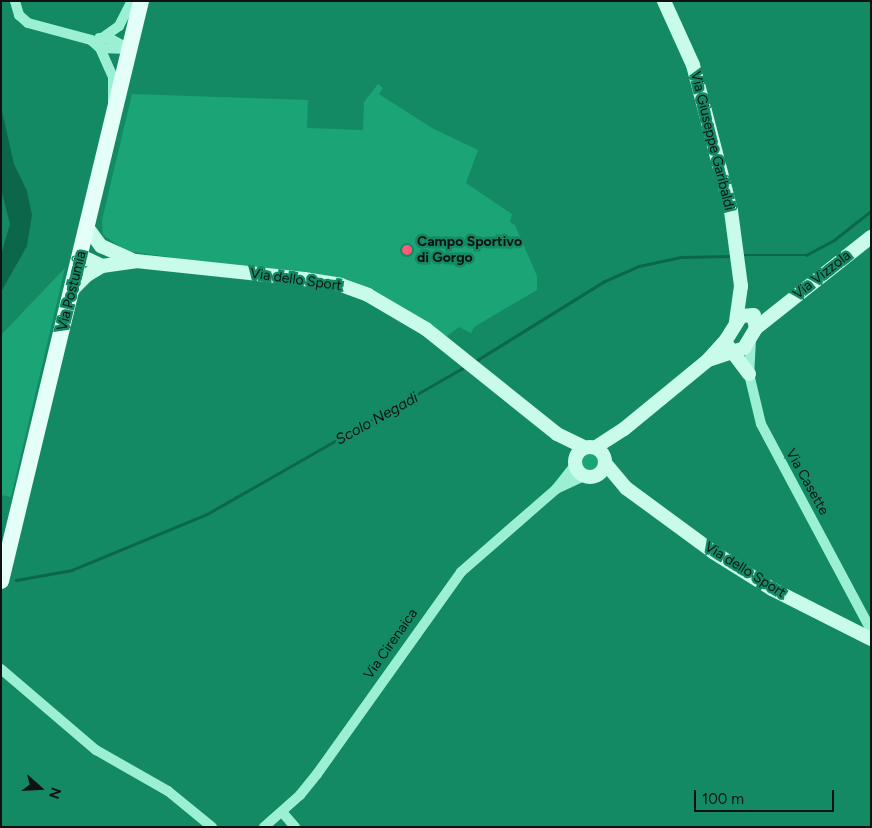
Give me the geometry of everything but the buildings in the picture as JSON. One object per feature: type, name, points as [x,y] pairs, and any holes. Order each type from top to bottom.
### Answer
[{"type":"main road","name":"Via Postumia","points":[[1,581],[141,1]]},
{"type":"street","points":[[15,1],[20,15],[28,23],[91,40],[102,38],[119,26],[132,1]]},
{"type":"street","name":"Via Giuseppe Garibaldi","points":[[664,1],[693,65],[713,137],[736,242],[741,286]]},
{"type":"street","points":[[102,38],[129,49]]},
{"type":"street","points":[[91,40],[100,48],[113,77],[111,91],[115,112]]},
{"type":"street","points":[[100,48],[129,49]]},
{"type":"street","points":[[87,227],[101,246],[136,262]]},
{"type":"street","name":"Via Vizzola","points":[[753,324],[772,312],[871,237]]},
{"type":"street","points":[[81,255],[114,253]]},
{"type":"street","points":[[81,255],[102,266]]},
{"type":"street","name":"Via dello Sport","points":[[102,266],[136,262],[342,285],[394,308],[557,434],[598,454],[626,488],[713,552],[772,589],[871,639]]},
{"type":"street","points":[[72,290],[87,275],[102,266]]},
{"type":"street","points":[[575,462],[598,454],[624,429],[708,360],[728,346],[736,322],[741,286]]},
{"type":"street","points":[[728,346],[744,348],[753,324],[741,286]]},
{"type":"street","points":[[736,322],[741,316],[753,324]]},
{"type":"street","name":"Via Casette","points":[[753,324],[749,374],[761,424],[871,630]]},
{"type":"street","points":[[728,346],[749,374]]},
{"type":"street","name":"Via dello Sport","points":[[557,434],[575,462],[590,476],[626,488]]},
{"type":"street","points":[[590,476],[598,454]]},
{"type":"street","name":"Via Cirenaica","points":[[264,827],[282,812],[317,774],[461,572],[556,489],[575,462]]},
{"type":"street","name":"Via Cirenaica","points":[[556,489],[590,476]]},
{"type":"street","points":[[1,669],[96,750],[168,791],[212,827]]},
{"type":"street","points":[[282,812],[295,827]]},
{"type":"shaded area","points":[[378,84],[383,88],[379,94],[432,128],[478,150],[466,183],[512,214],[510,222],[515,225],[537,276],[537,290],[474,327],[471,333],[459,327],[446,337],[390,300],[182,259],[126,251],[103,235],[102,220],[132,94],[308,100],[307,128],[363,130],[364,102]]},
{"type":"shaded area","points":[[1,107],[14,164],[27,191],[32,215],[27,246],[1,292],[1,255],[10,224],[1,189]]},
{"type":"shaded area","points":[[65,268],[11,497],[1,495],[1,335]]},
{"type":"shaded area","points":[[590,452],[597,455],[600,462],[597,469],[590,472],[583,469],[580,462],[583,455]]},
{"type":"waterway","name":"Scolo Negadi","points":[[743,255],[806,255],[834,240],[871,211]]},
{"type":"waterway","name":"Scolo Negadi","points":[[474,362],[603,282],[639,266],[681,257],[731,256]]},
{"type":"waterway","name":"Scolo Negadi","points":[[16,580],[72,570],[207,514],[465,367]]},
{"type":"place","name":"Campo Sportivo di Gorgo","points":[[407,250]]}]
